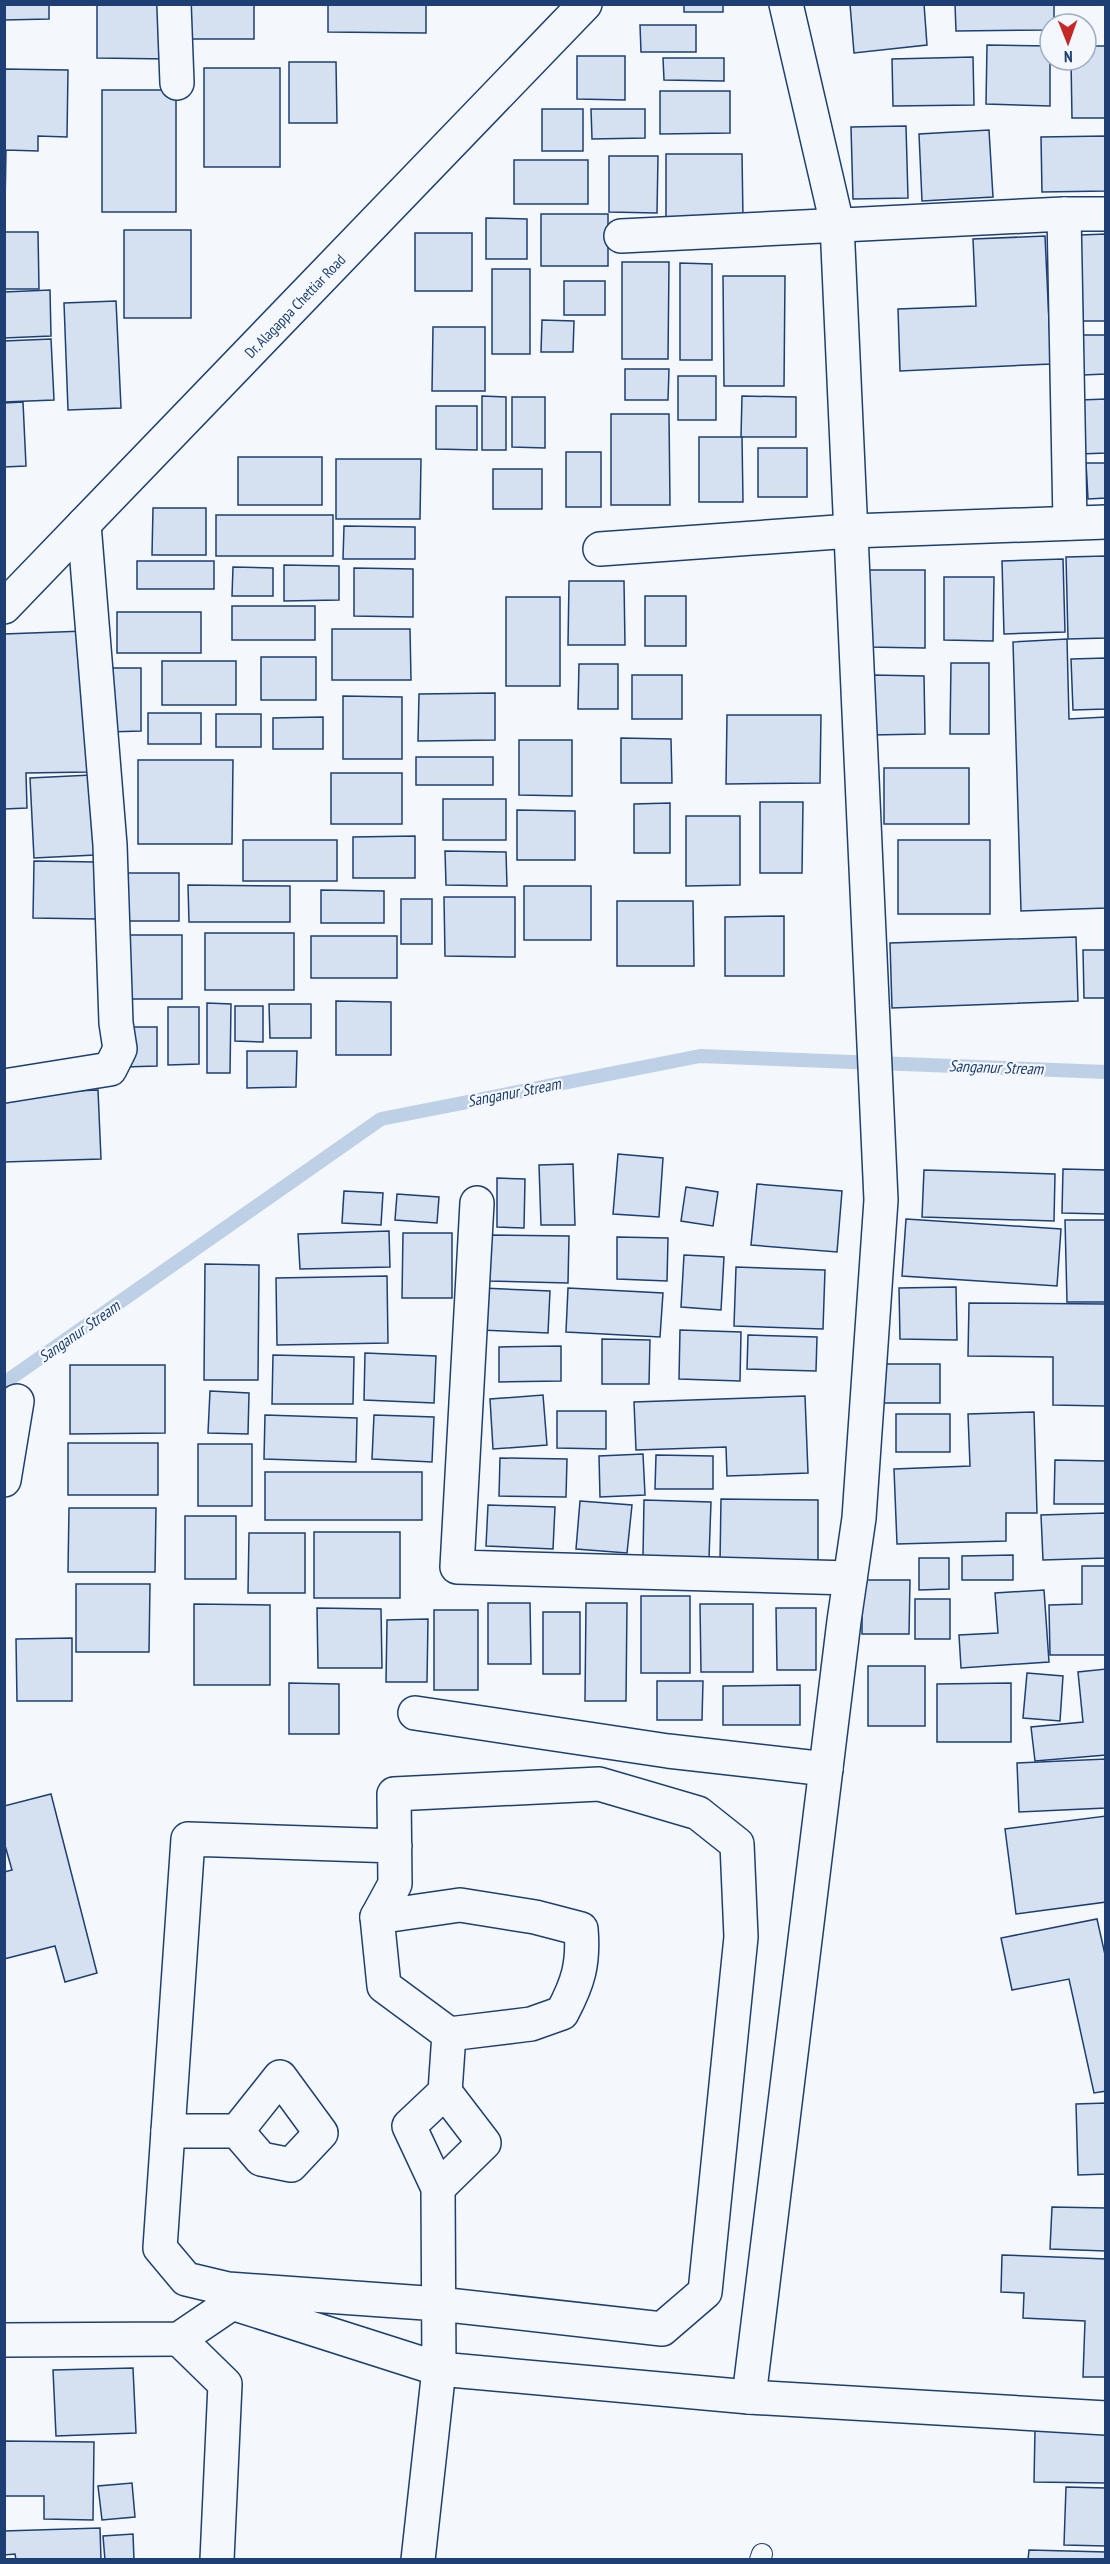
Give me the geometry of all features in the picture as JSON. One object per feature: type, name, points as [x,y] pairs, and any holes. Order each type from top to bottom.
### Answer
[{"type":"street","points":[[174,4],[177,83]]},
{"type":"street","name":"Dr. Alagappa Chettiar Road","points":[[4,607],[585,4]]},
{"type":"street","points":[[749,2397],[859,1518],[881,1200],[837,224],[786,4]]},
{"type":"street","points":[[1064,214],[1070,523]]},
{"type":"street","points":[[621,236],[837,224],[1106,214]]},
{"type":"street","points":[[600,549],[851,531],[1106,522]]},
{"type":"street","points":[[4,1086],[110,1069],[120,1049],[116,1023],[110,845],[84,524]]},
{"type":"street","points":[[477,1203],[457,1567],[850,1578]]},
{"type":"street","points":[[4,1480],[17,1401]]},
{"type":"street","points":[[415,1713],[668,1751],[826,1768]]},
{"type":"street","points":[[377,1917],[460,1905],[535,1917],[581,1929],[583,1957],[576,1987],[562,2013],[531,2024],[450,2034],[384,1986],[377,1917],[395,1884],[395,1846],[394,1794],[599,1784],[698,1813],[737,1844],[741,1937],[705,2292],[662,2329],[439,2304],[228,2289],[186,2279],[160,2248],[188,1839],[395,1846]]},
{"type":"street","points":[[418,2559],[439,2369],[438,2188],[410,2126],[445,2092],[450,2034]]},
{"type":"street","points":[[438,2188],[483,2143],[445,2092]]},
{"type":"street","points":[[168,2131],[237,2131]]},
{"type":"street","points":[[4,2340],[179,2338],[232,2303],[439,2369],[749,2397],[1106,2418]]},
{"type":"street","points":[[179,2338],[225,2384],[217,2559]]},
{"type":"building","points":[[4,4],[49,4],[49,19],[4,20]]},
{"type":"building","points":[[97,4],[169,4],[169,59],[97,58]]},
{"type":"building","points":[[177,4],[254,4],[254,39],[177,39]]},
{"type":"building","points":[[328,4],[426,4],[426,33],[328,32]]},
{"type":"building","points":[[684,4],[723,4],[723,12],[684,12]]},
{"type":"building","points":[[850,4],[924,4],[927,45],[854,53]]},
{"type":"building","points":[[955,4],[1054,4],[1054,12],[1038,12],[1038,30],[956,31]]},
{"type":"building","points":[[640,25],[696,25],[696,52],[641,52]]},
{"type":"building","points":[[987,45],[1038,46],[1038,72],[1050,72],[1050,106],[986,104]]},
{"type":"building","points":[[1098,46],[1106,46],[1106,118],[1072,118],[1071,72],[1098,72]]},
{"type":"building","points":[[577,56],[625,56],[625,100],[577,99]]},
{"type":"building","points":[[973,57],[974,105],[893,106],[892,59]]},
{"type":"building","points":[[663,58],[724,58],[724,81],[664,80]]},
{"type":"building","points":[[289,62],[336,62],[337,123],[289,123]]},
{"type":"building","points":[[204,68],[280,68],[280,167],[204,167]]},
{"type":"building","points":[[4,69],[68,70],[67,137],[38,136],[38,151],[6,150],[5,207]]},
{"type":"building","points":[[102,90],[176,90],[176,212],[102,212]]},
{"type":"building","points":[[660,91],[730,91],[730,133],[660,134]]},
{"type":"building","points":[[542,109],[583,109],[583,151],[542,151]]},
{"type":"building","points":[[591,109],[645,109],[645,138],[592,139]]},
{"type":"building","points":[[906,126],[908,198],[853,199],[851,127]]},
{"type":"building","points":[[989,130],[993,197],[922,201],[919,134]]},
{"type":"building","points":[[1106,136],[1106,191],[1042,192],[1041,137]]},
{"type":"building","points":[[666,154],[742,154],[743,219],[666,219]]},
{"type":"building","points":[[609,156],[658,156],[657,213],[609,212]]},
{"type":"building","points":[[514,160],[588,160],[588,204],[514,204]]},
{"type":"building","points":[[541,214],[608,214],[608,266],[541,266]]},
{"type":"building","points":[[486,218],[527,219],[527,259],[486,259]]},
{"type":"building","points":[[124,230],[191,230],[191,318],[124,318]]},
{"type":"building","points":[[4,232],[38,232],[39,289],[4,289]]},
{"type":"building","points":[[415,233],[472,233],[472,291],[415,291]]},
{"type":"building","points":[[1106,234],[1106,321],[1083,321],[1080,235]]},
{"type":"building","points":[[1045,236],[1051,364],[900,371],[898,309],[976,306],[973,239]]},
{"type":"building","points":[[622,262],[669,262],[668,359],[622,359]]},
{"type":"building","points":[[680,263],[712,264],[712,360],[680,360]]},
{"type":"building","points":[[492,269],[530,269],[530,354],[492,354]]},
{"type":"building","points":[[723,276],[785,276],[784,386],[724,386]]},
{"type":"building","points":[[564,281],[605,281],[605,315],[564,315]]},
{"type":"building","points":[[50,290],[51,336],[4,338],[4,292]]},
{"type":"building","points":[[116,301],[121,408],[68,410],[64,303]]},
{"type":"building","points":[[542,320],[574,321],[573,352],[541,352]]},
{"type":"building","points":[[433,327],[485,327],[485,391],[432,391]]},
{"type":"building","points":[[1082,335],[1106,335],[1106,374],[1083,375]]},
{"type":"building","points":[[51,339],[54,400],[4,402],[4,341]]},
{"type":"building","points":[[625,369],[669,369],[668,400],[625,400]]},
{"type":"building","points":[[678,376],[716,376],[716,420],[678,420]]},
{"type":"building","points":[[482,396],[506,397],[506,450],[482,450]]},
{"type":"building","points":[[742,396],[796,397],[796,437],[741,437]]},
{"type":"building","points":[[512,397],[545,397],[545,448],[512,447]]},
{"type":"building","points":[[1106,399],[1106,453],[1080,454],[1080,400]]},
{"type":"building","points":[[23,402],[26,466],[4,467],[4,403]]},
{"type":"building","points":[[436,406],[477,406],[477,450],[436,449]]},
{"type":"building","points":[[611,414],[669,414],[670,505],[611,505]]},
{"type":"building","points":[[699,437],[742,437],[743,502],[699,502]]},
{"type":"building","points":[[758,448],[807,448],[807,497],[758,497]]},
{"type":"building","points":[[566,452],[601,452],[601,507],[566,507]]},
{"type":"building","points":[[238,457],[322,457],[322,505],[238,505]]},
{"type":"building","points":[[336,459],[421,459],[420,519],[336,519]]},
{"type":"building","points":[[1086,463],[1106,463],[1106,498],[1088,499]]},
{"type":"building","points":[[493,469],[542,469],[542,509],[493,509]]},
{"type":"building","points":[[153,508],[206,508],[206,555],[152,555]]},
{"type":"building","points":[[216,515],[333,515],[333,556],[216,556]]},
{"type":"building","points":[[344,526],[415,527],[415,559],[343,559]]},
{"type":"building","points":[[1106,556],[1106,638],[1068,639],[1066,557]]},
{"type":"building","points":[[1063,559],[1065,632],[1004,634],[1002,561]]},
{"type":"building","points":[[137,561],[214,561],[214,589],[137,589]]},
{"type":"building","points":[[284,565],[339,566],[339,600],[284,601]]},
{"type":"building","points":[[233,567],[273,568],[273,596],[232,596]]},
{"type":"building","points":[[354,568],[413,569],[413,617],[354,616]]},
{"type":"building","points":[[868,570],[925,570],[925,648],[868,647]]},
{"type":"building","points":[[944,577],[994,577],[993,641],[944,640]]},
{"type":"building","points":[[569,581],[624,581],[625,645],[568,645]]},
{"type":"building","points":[[645,596],[686,596],[686,646],[645,646]]},
{"type":"building","points":[[506,597],[560,597],[560,686],[506,686]]},
{"type":"building","points":[[232,606],[315,606],[315,640],[232,640]]},
{"type":"building","points":[[117,612],[201,612],[201,653],[117,653]]},
{"type":"building","points":[[332,629],[410,629],[411,680],[332,680]]},
{"type":"building","points":[[85,631],[88,772],[26,773],[27,808],[4,809],[4,634]]},
{"type":"building","points":[[1067,639],[1069,719],[1106,717],[1106,908],[1021,911],[1013,642]]},
{"type":"building","points":[[261,657],[316,657],[316,700],[261,700]]},
{"type":"building","points":[[1106,658],[1106,709],[1073,710],[1071,659]]},
{"type":"building","points":[[162,661],[236,661],[236,705],[162,705]]},
{"type":"building","points":[[951,663],[989,663],[989,734],[950,734]]},
{"type":"building","points":[[579,664],[618,664],[618,709],[578,709]]},
{"type":"building","points":[[108,668],[141,668],[141,731],[108,732]]},
{"type":"building","points":[[632,675],[682,675],[682,719],[632,719]]},
{"type":"building","points":[[873,675],[924,676],[925,734],[872,735]]},
{"type":"building","points":[[495,693],[495,740],[418,741],[419,694]]},
{"type":"building","points":[[343,696],[402,697],[402,759],[343,759]]},
{"type":"building","points":[[148,713],[201,713],[201,744],[148,744]]},
{"type":"building","points":[[216,714],[261,714],[261,747],[216,747]]},
{"type":"building","points":[[727,715],[821,715],[820,783],[726,784]]},
{"type":"building","points":[[323,717],[323,749],[273,749],[273,718]]},
{"type":"building","points":[[621,738],[671,739],[672,783],[621,783]]},
{"type":"building","points":[[519,740],[572,740],[572,796],[519,795]]},
{"type":"building","points":[[416,757],[493,757],[493,785],[416,785]]},
{"type":"building","points":[[138,760],[233,760],[232,844],[138,844]]},
{"type":"building","points":[[884,768],[969,768],[969,824],[884,824]]},
{"type":"building","points":[[331,773],[402,773],[402,824],[331,824]]},
{"type":"building","points":[[91,775],[95,855],[34,858],[30,778]]},
{"type":"building","points":[[443,799],[506,799],[506,840],[443,840]]},
{"type":"building","points":[[760,802],[803,802],[802,873],[760,873]]},
{"type":"building","points":[[670,803],[670,853],[634,853],[634,804]]},
{"type":"building","points":[[517,810],[575,811],[575,860],[517,860]]},
{"type":"building","points":[[686,816],[740,816],[740,885],[686,886]]},
{"type":"building","points":[[415,836],[415,878],[353,878],[353,837]]},
{"type":"building","points":[[243,840],[337,840],[337,881],[243,881]]},
{"type":"building","points":[[898,840],[990,840],[990,914],[898,914]]},
{"type":"building","points":[[445,851],[506,852],[507,886],[446,885]]},
{"type":"building","points":[[34,861],[96,862],[96,919],[33,918]]},
{"type":"building","points":[[126,873],[179,873],[179,921],[126,921]]},
{"type":"building","points":[[188,885],[290,886],[290,922],[189,922]]},
{"type":"building","points":[[524,886],[591,886],[591,940],[524,940]]},
{"type":"building","points":[[321,890],[384,891],[384,923],[321,923]]},
{"type":"building","points":[[444,897],[515,897],[515,957],[445,956]]},
{"type":"building","points":[[401,899],[432,899],[432,944],[401,944]]},
{"type":"building","points":[[617,901],[693,901],[694,966],[617,966]]},
{"type":"building","points":[[784,916],[784,976],[725,976],[725,917]]},
{"type":"building","points":[[205,933],[294,933],[294,990],[205,990]]},
{"type":"building","points":[[122,935],[182,935],[182,999],[123,999]]},
{"type":"building","points":[[311,936],[397,936],[397,978],[311,978]]},
{"type":"building","points":[[1076,937],[1078,1001],[892,1008],[890,943]]},
{"type":"building","points":[[1083,950],[1106,950],[1106,998],[1084,998]]},
{"type":"building","points":[[336,1001],[391,1002],[391,1055],[336,1055]]},
{"type":"building","points":[[207,1003],[231,1004],[230,1073],[207,1073]]},
{"type":"building","points":[[269,1004],[311,1004],[311,1038],[270,1038]]},
{"type":"building","points":[[235,1006],[263,1006],[263,1042],[235,1041]]},
{"type":"building","points":[[168,1007],[199,1007],[199,1064],[168,1065]]},
{"type":"building","points":[[124,1027],[157,1027],[157,1066],[124,1067]]},
{"type":"building","points":[[247,1051],[297,1051],[296,1087],[247,1088]]},
{"type":"building","points":[[98,1090],[101,1159],[4,1162],[4,1094]]},
{"type":"building","points":[[618,1154],[663,1158],[659,1217],[613,1214]]},
{"type":"building","points":[[573,1164],[575,1225],[541,1225],[539,1165]]},
{"type":"building","points":[[1063,1169],[1106,1170],[1106,1214],[1062,1213]]},
{"type":"building","points":[[924,1170],[1055,1174],[1054,1221],[922,1217]]},
{"type":"building","points":[[497,1178],[525,1179],[524,1228],[497,1227]]},
{"type":"building","points":[[757,1184],[842,1191],[837,1252],[751,1245]]},
{"type":"building","points":[[686,1187],[718,1192],[713,1226],[681,1221]]},
{"type":"building","points":[[344,1191],[383,1193],[381,1225],[342,1223]]},
{"type":"building","points":[[397,1194],[439,1197],[437,1223],[395,1220]]},
{"type":"building","points":[[906,1219],[1061,1229],[1057,1286],[902,1276]]},
{"type":"building","points":[[1065,1220],[1106,1220],[1106,1302],[1067,1302]]},
{"type":"building","points":[[389,1231],[390,1267],[300,1269],[298,1234]]},
{"type":"building","points":[[403,1233],[452,1233],[452,1298],[402,1298]]},
{"type":"building","points":[[490,1235],[569,1236],[568,1283],[488,1281]]},
{"type":"building","points":[[617,1237],[668,1238],[667,1281],[617,1279]]},
{"type":"building","points":[[684,1255],[724,1257],[721,1310],[681,1307]]},
{"type":"building","points":[[205,1264],[259,1265],[258,1380],[204,1380]]},
{"type":"building","points":[[736,1267],[825,1270],[823,1329],[734,1326]]},
{"type":"building","points":[[387,1276],[388,1343],[277,1345],[276,1278]]},
{"type":"building","points":[[956,1287],[957,1340],[900,1339],[899,1288]]},
{"type":"building","points":[[482,1288],[550,1291],[548,1333],[480,1330]]},
{"type":"building","points":[[568,1288],[663,1293],[660,1337],[566,1332]]},
{"type":"building","points":[[969,1303],[1106,1304],[1106,1406],[1053,1405],[1053,1357],[968,1356]]},
{"type":"building","points":[[680,1330],[741,1332],[740,1381],[679,1379]]},
{"type":"building","points":[[748,1335],[817,1337],[816,1371],[747,1369]]},
{"type":"building","points":[[602,1339],[650,1340],[649,1384],[602,1384]]},
{"type":"building","points":[[561,1346],[561,1381],[499,1382],[499,1347]]},
{"type":"building","points":[[365,1353],[436,1356],[434,1403],[364,1400]]},
{"type":"building","points":[[273,1355],[354,1357],[353,1404],[272,1404]]},
{"type":"building","points":[[880,1364],[940,1364],[940,1403],[879,1403]]},
{"type":"building","points":[[70,1365],[165,1365],[165,1433],[70,1434]]},
{"type":"building","points":[[210,1391],[249,1393],[248,1434],[208,1433]]},
{"type":"building","points":[[543,1395],[547,1445],[493,1449],[490,1399]]},
{"type":"building","points":[[805,1396],[808,1473],[727,1476],[726,1447],[636,1450],[634,1402]]},
{"type":"building","points":[[557,1411],[606,1411],[606,1449],[557,1448]]},
{"type":"building","points":[[1034,1412],[1037,1513],[1006,1513],[1006,1541],[897,1544],[894,1469],[970,1466],[968,1414]]},
{"type":"building","points":[[896,1414],[950,1414],[950,1452],[896,1452]]},
{"type":"building","points":[[265,1415],[357,1418],[356,1462],[264,1459]]},
{"type":"building","points":[[374,1415],[434,1417],[432,1462],[372,1459]]},
{"type":"building","points":[[68,1443],[158,1443],[158,1495],[68,1495]]},
{"type":"building","points":[[198,1444],[252,1444],[252,1506],[198,1506]]},
{"type":"building","points":[[643,1454],[645,1495],[600,1497],[599,1456]]},
{"type":"building","points":[[656,1455],[713,1456],[713,1489],[655,1489]]},
{"type":"building","points":[[500,1458],[567,1459],[566,1497],[499,1496]]},
{"type":"building","points":[[1055,1460],[1106,1461],[1106,1504],[1054,1504]]},
{"type":"building","points":[[265,1472],[422,1472],[422,1520],[265,1520]]},
{"type":"building","points":[[721,1499],[818,1500],[818,1563],[720,1562]]},
{"type":"building","points":[[644,1500],[711,1502],[709,1558],[643,1556]]},
{"type":"building","points":[[580,1501],[632,1505],[627,1553],[576,1549]]},
{"type":"building","points":[[488,1505],[555,1507],[553,1549],[486,1546]]},
{"type":"building","points":[[69,1508],[156,1508],[155,1572],[68,1572]]},
{"type":"building","points":[[1106,1513],[1106,1558],[1043,1560],[1041,1515]]},
{"type":"building","points":[[185,1516],[236,1516],[236,1579],[185,1579]]},
{"type":"building","points":[[314,1532],[400,1532],[400,1598],[314,1598]]},
{"type":"building","points":[[249,1533],[305,1533],[305,1593],[248,1593]]},
{"type":"building","points":[[1013,1555],[1013,1580],[962,1580],[962,1556]]},
{"type":"building","points":[[919,1558],[949,1558],[949,1589],[919,1590]]},
{"type":"building","points":[[1082,1566],[1106,1566],[1106,1655],[1050,1655],[1049,1605],[1082,1604]]},
{"type":"building","points":[[862,1580],[910,1580],[909,1634],[862,1634]]},
{"type":"building","points":[[76,1584],[150,1584],[149,1652],[76,1652]]},
{"type":"building","points":[[1044,1590],[1049,1662],[961,1668],[959,1635],[998,1633],[995,1593]]},
{"type":"building","points":[[641,1596],[690,1596],[690,1673],[641,1673]]},
{"type":"building","points":[[915,1599],[950,1599],[950,1639],[915,1639]]},
{"type":"building","points":[[488,1603],[530,1603],[531,1664],[488,1664]]},
{"type":"building","points":[[586,1603],[627,1603],[626,1701],[585,1701]]},
{"type":"building","points":[[194,1604],[270,1605],[270,1685],[194,1685]]},
{"type":"building","points":[[700,1604],[753,1604],[753,1672],[701,1672]]},
{"type":"building","points":[[317,1608],[381,1609],[382,1668],[318,1668]]},
{"type":"building","points":[[776,1608],[816,1608],[816,1670],[777,1670]]},
{"type":"building","points":[[434,1610],[478,1610],[478,1690],[434,1690]]},
{"type":"building","points":[[543,1612],[580,1612],[580,1674],[543,1674]]},
{"type":"building","points":[[428,1619],[427,1682],[386,1682],[387,1620]]},
{"type":"building","points":[[72,1638],[72,1701],[17,1701],[16,1639]]},
{"type":"building","points":[[868,1666],[925,1666],[925,1726],[868,1726]]},
{"type":"building","points":[[1106,1669],[1106,1755],[1035,1761],[1031,1727],[1083,1722],[1078,1672]]},
{"type":"building","points":[[1027,1673],[1063,1676],[1060,1721],[1023,1718]]},
{"type":"building","points":[[657,1681],[703,1681],[702,1720],[657,1720]]},
{"type":"building","points":[[289,1683],[339,1684],[339,1734],[289,1734]]},
{"type":"building","points":[[1011,1683],[1011,1742],[937,1742],[937,1684]]},
{"type":"building","points":[[800,1685],[800,1725],[723,1725],[723,1686]]},
{"type":"building","points":[[1106,1759],[1106,1808],[1019,1812],[1017,1763]]},
{"type":"building","points":[[51,1794],[97,1973],[65,1982],[55,1946],[4,1959],[4,1872],[12,1870],[4,1842],[4,1806]]},
{"type":"building","points":[[1106,1816],[1106,1902],[1016,1914],[1005,1829]]},
{"type":"building","points":[[1097,1919],[1106,1959],[1106,2091],[1094,2093],[1069,1979],[1012,1990],[1001,1938]]},
{"type":"building","points":[[1106,2103],[1106,2174],[1078,2175],[1076,2104]]},
{"type":"building","points":[[1052,2207],[1106,2208],[1106,2251],[1050,2249]]},
{"type":"building","points":[[1002,2255],[1106,2259],[1106,2377],[1083,2377],[1085,2321],[1023,2318],[1024,2293],[1001,2292]]},
{"type":"building","points":[[133,2368],[136,2433],[56,2436],[53,2370]]},
{"type":"building","points":[[1035,2430],[1106,2432],[1106,2483],[1034,2482]]},
{"type":"building","points":[[4,2441],[94,2442],[93,2520],[44,2519],[44,2496],[4,2496]]},
{"type":"building","points":[[132,2483],[135,2517],[102,2520],[98,2486]]},
{"type":"building","points":[[1066,2487],[1106,2488],[1106,2546],[1064,2545]]},
{"type":"building","points":[[100,2528],[101,2560],[16,2560],[15,2554],[4,2555],[4,2531]]},
{"type":"building","points":[[133,2534],[134,2560],[105,2560],[103,2536]]},
{"type":"building","points":[[1029,2550],[1106,2552],[1106,2560],[1028,2560]]},
{"type":"waterway","name":"Sanganur Stream","points":[[4,1383],[381,1119],[700,1056],[1106,1072]]}]
